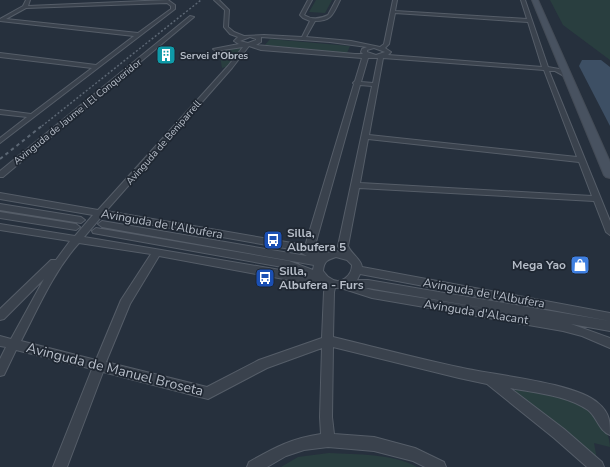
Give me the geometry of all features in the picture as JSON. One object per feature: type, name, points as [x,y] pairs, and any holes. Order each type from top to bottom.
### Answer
[{"type":"main road","points":[[535,0],[610,175]]},
{"type":"main road","points":[[541,0],[610,155]]},
{"type":"street","points":[[25,7],[28,0]]},
{"type":"street","points":[[216,0],[227,10],[226,27],[232,33],[242,37],[253,36],[363,44],[385,49],[546,67],[557,70],[568,76]]},
{"type":"street","points":[[310,0],[302,15],[313,20],[324,19],[330,16],[338,0]]},
{"type":"street","points":[[348,257],[343,246],[382,56],[387,54],[385,49],[395,0]]},
{"type":"street","points":[[523,0],[546,67],[610,232]]},
{"type":"street","points":[[1,21],[25,7],[166,1]]},
{"type":"street","name":"Avinguda de Jaume I El Conqueridor","points":[[0,141],[172,10],[173,6],[166,1]]},
{"type":"street","points":[[393,12],[531,21]]},
{"type":"street","name":"Avinguda de Jaume I El Conqueridor","points":[[0,175],[192,17]]},
{"type":"street","points":[[303,39],[313,20]]},
{"type":"street","points":[[1,21],[139,35]]},
{"type":"street","name":"Avinguda de Beniparrell","points":[[68,249],[230,68],[247,45],[257,43],[260,40],[259,38],[253,36]]},
{"type":"street","points":[[237,42],[238,39],[242,37]]},
{"type":"street","points":[[247,45],[216,47],[237,42],[261,48],[546,67],[562,63]]},
{"type":"street","points":[[367,55],[364,50],[372,47]]},
{"type":"street","points":[[0,55],[97,67]]},
{"type":"street","points":[[321,260],[336,254],[348,257],[355,262],[358,270],[354,278],[333,281],[318,272],[321,260],[312,243],[356,84],[367,55]]},
{"type":"street","points":[[356,84],[376,85]]},
{"type":"street","points":[[0,112],[33,116]]},
{"type":"street","points":[[365,137],[581,160]]},
{"type":"street","points":[[355,185],[597,199]]},
{"type":"street","name":"Avinguda de l'Albufera","points":[[0,196],[298,247],[321,260]]},
{"type":"street","points":[[0,207],[79,224],[0,215]]},
{"type":"street","name":"Avinguda de l'Albufera","points":[[0,227],[157,252],[300,278],[368,284],[610,326]]},
{"type":"street","name":"Avinguda de l'Albufera","points":[[321,260],[99,228],[289,265],[333,281]]},
{"type":"street","points":[[0,316],[68,249]]},
{"type":"street","points":[[0,371],[51,274],[68,249]]},
{"type":"street","points":[[60,467],[125,303],[157,252]]},
{"type":"street","name":"Avinguda de l'Albufera","points":[[358,270],[610,317]]},
{"type":"street","points":[[328,440],[326,417],[329,292],[333,281]]},
{"type":"street","name":"Avinguda d'Alacant","points":[[333,281],[372,294],[563,326],[610,342]]},
{"type":"street","name":"Avinguda de Manuel Broseta","points":[[0,341],[208,393],[264,364],[328,341]]},
{"type":"street","points":[[328,341],[489,380],[550,390],[576,397],[594,407],[610,428]]},
{"type":"street","points":[[489,380],[530,409],[576,447],[597,467]]},
{"type":"street","points":[[254,467],[283,450],[304,442],[328,440],[374,444],[415,455],[439,467]]},
{"type":"green space","points":[[316,0],[332,0],[325,13],[309,12]]},
{"type":"green space","points":[[550,0],[610,0],[610,60],[563,25]]},
{"type":"green space","points":[[270,39],[350,46],[347,53],[265,45]]},
{"type":"green space","points":[[243,48],[226,67],[222,68],[219,50]]},
{"type":"green space","points":[[518,388],[565,397],[586,406],[603,425],[607,432],[610,447],[594,443],[597,460],[568,433],[517,395],[515,390]]},
{"type":"green space","points":[[329,453],[386,457],[407,462],[417,467],[281,467],[298,457]]},
{"type":"water","points":[[582,60],[601,60],[610,67],[610,126],[579,66]]},
{"type":"railway","points":[[42,126],[201,0]]},
{"type":"railway","points":[[0,159],[43,125]]},
{"type":"place","name":"Servei d'Obres","points":[[166,55]]},
{"type":"place","name":"Silla, Albufera 5","points":[[273,240]]},
{"type":"place","name":"Mega Yao","points":[[580,265]]},
{"type":"place","name":"Silla, Albufera - Furs","points":[[265,278]]}]
